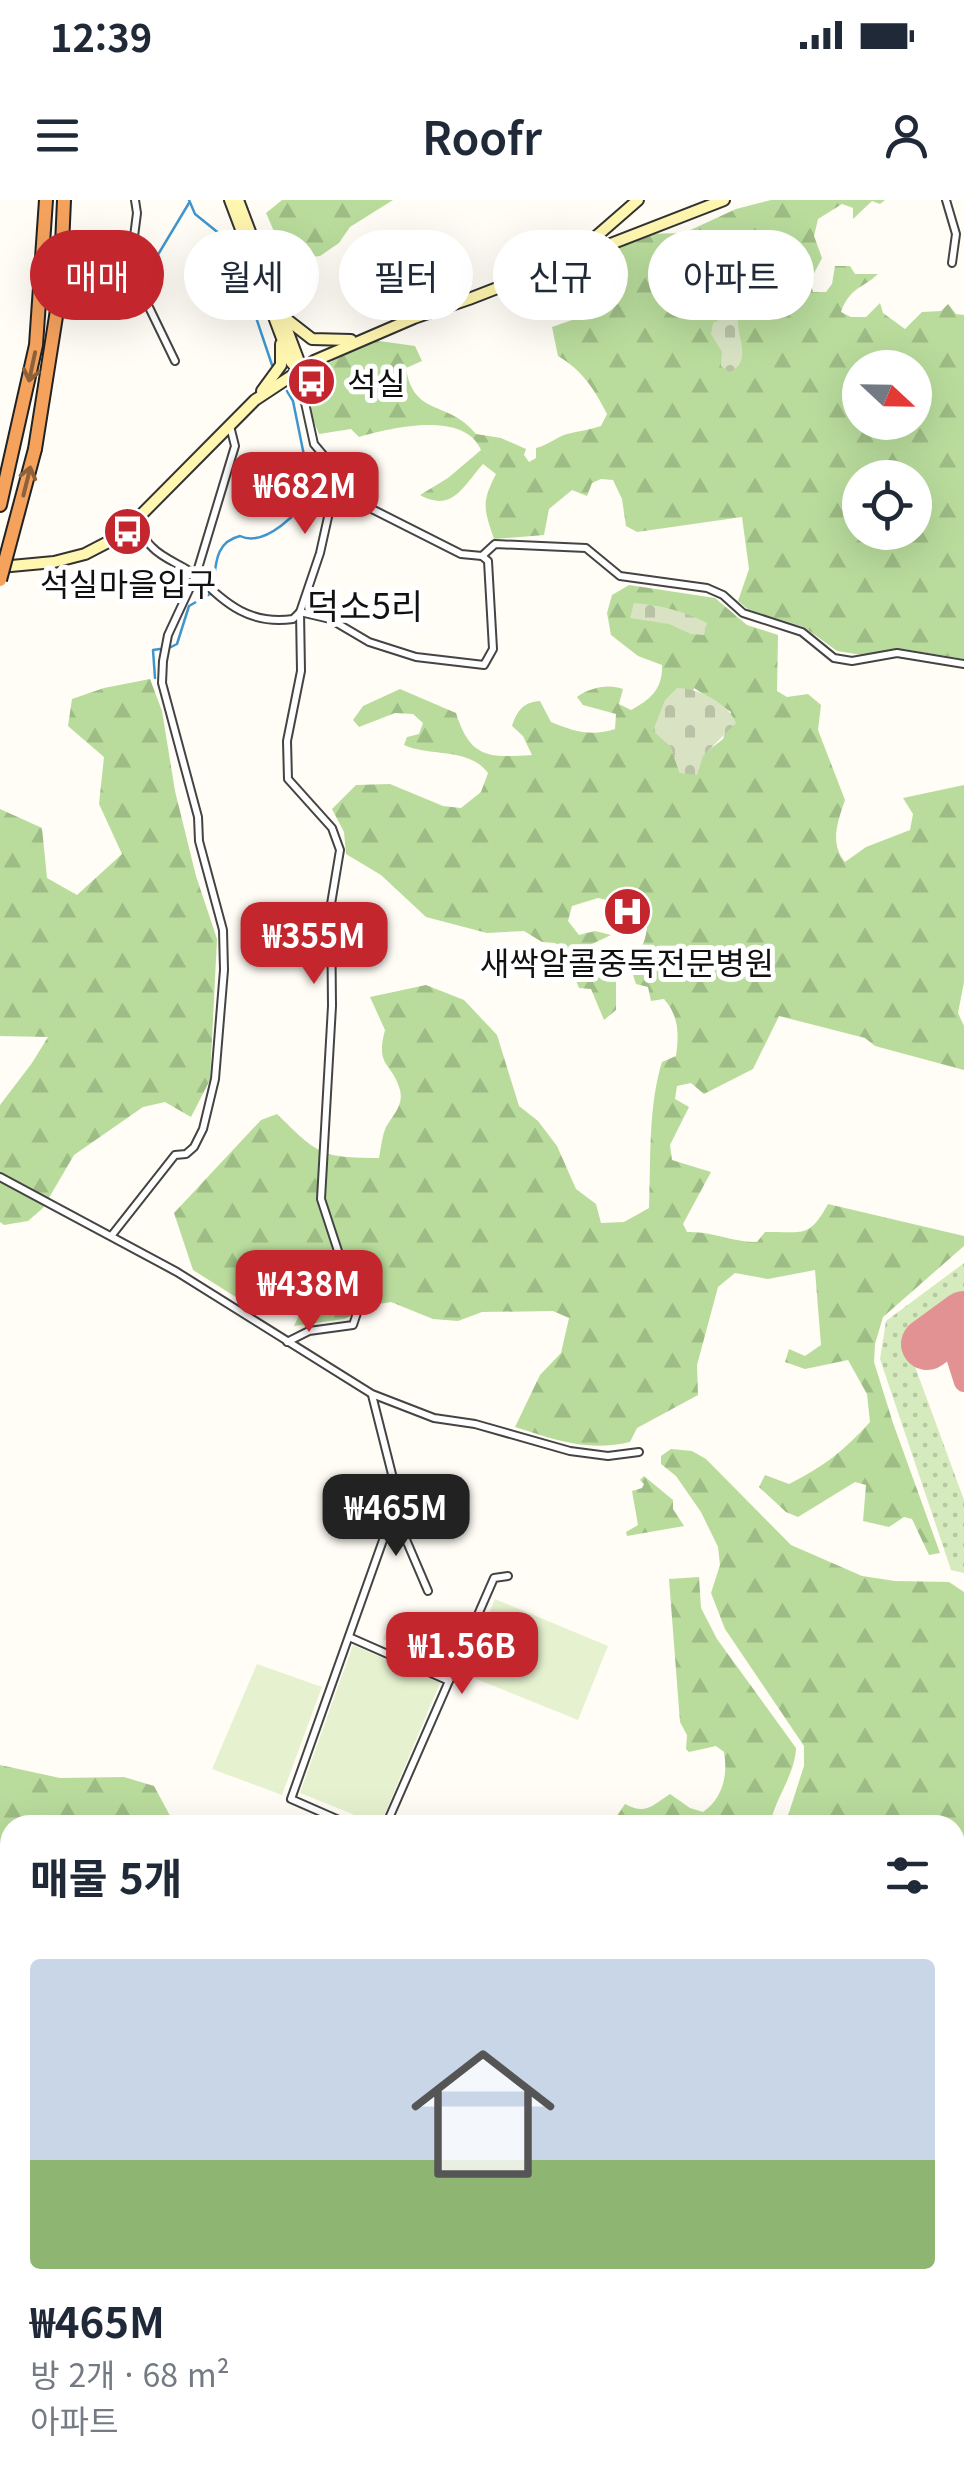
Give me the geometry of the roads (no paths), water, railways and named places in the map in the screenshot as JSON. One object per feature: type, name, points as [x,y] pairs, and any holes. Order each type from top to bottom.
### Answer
[{"type":"highway","points":[[0,505],[36,346],[46,200]]},
{"type":"highway","points":[[0,580],[35,449],[60,291],[64,200]]},
{"type":"main road","points":[[230,200],[291,362],[298,370]]},
{"type":"main road","points":[[238,200],[250,230]]},
{"type":"main road","points":[[603,230],[638,200]]},
{"type":"main road","points":[[628,236],[724,200]]},
{"type":"main road","points":[[0,567],[54,562],[86,554],[112,540],[255,400],[298,370],[358,340],[493,288]]},
{"type":"main road","points":[[285,320],[298,358],[298,370]]},
{"type":"main road","points":[[287,320],[312,339],[358,340]]},
{"type":"main road","points":[[255,400],[281,365],[282,338]]},
{"type":"street","points":[[135,200],[130,268],[175,361]]},
{"type":"street","points":[[946,200],[956,234],[952,263]]},
{"type":"street","points":[[298,370],[314,444],[366,506],[460,554],[482,556],[488,561],[493,649],[484,666],[416,657],[369,642],[330,620],[300,612]]},
{"type":"street","points":[[112,1236],[175,1155],[186,1154],[194,1147],[215,1079],[224,970],[223,930],[162,683],[168,635],[196,576],[236,446],[229,425]]},
{"type":"street","points":[[286,1342],[309,1330],[353,1325],[359,1307],[356,1288],[339,1254],[322,1199],[332,1023],[331,904],[340,850],[332,828],[288,779],[287,741],[301,671],[300,612],[330,508],[350,489]]},
{"type":"street","points":[[135,521],[152,548],[196,576],[233,608],[270,622],[293,619],[300,612]]},
{"type":"street","points":[[482,556],[495,544],[586,548],[620,576],[707,588],[743,613],[802,632],[834,658],[852,661],[897,653],[964,664]]},
{"type":"street","points":[[0,1177],[112,1236],[372,1394],[434,1418],[474,1424],[570,1451],[608,1456],[639,1452]]},
{"type":"street","points":[[324,1815],[291,1799],[398,1498],[372,1394]]},
{"type":"street","points":[[395,1513],[428,1591]]},
{"type":"street","points":[[390,1815],[494,1578],[508,1576]]},
{"type":"street","points":[[349,1637],[449,1681]]},
{"type":"waterway","points":[[189,200],[195,214],[231,243],[272,365]]},
{"type":"waterway","points":[[164,245],[189,203]]},
{"type":"waterway","points":[[213,586],[218,555],[226,543],[240,536],[271,533],[291,517],[311,490],[293,401],[287,391]]},
{"type":"waterway","points":[[169,648],[177,644],[189,606],[210,594]]},
{"type":"waterway","points":[[155,678],[153,650],[160,649]]},
{"type":"place","name":"석실","points":[[312,381]]},
{"type":"place","name":"석실마을입구","points":[[128,532]]},
{"type":"place","name":"새싹알콜중독전문병원","points":[[627,911]]},
{"type":"district","name":"덕소5리","points":[[365,603]]}]
